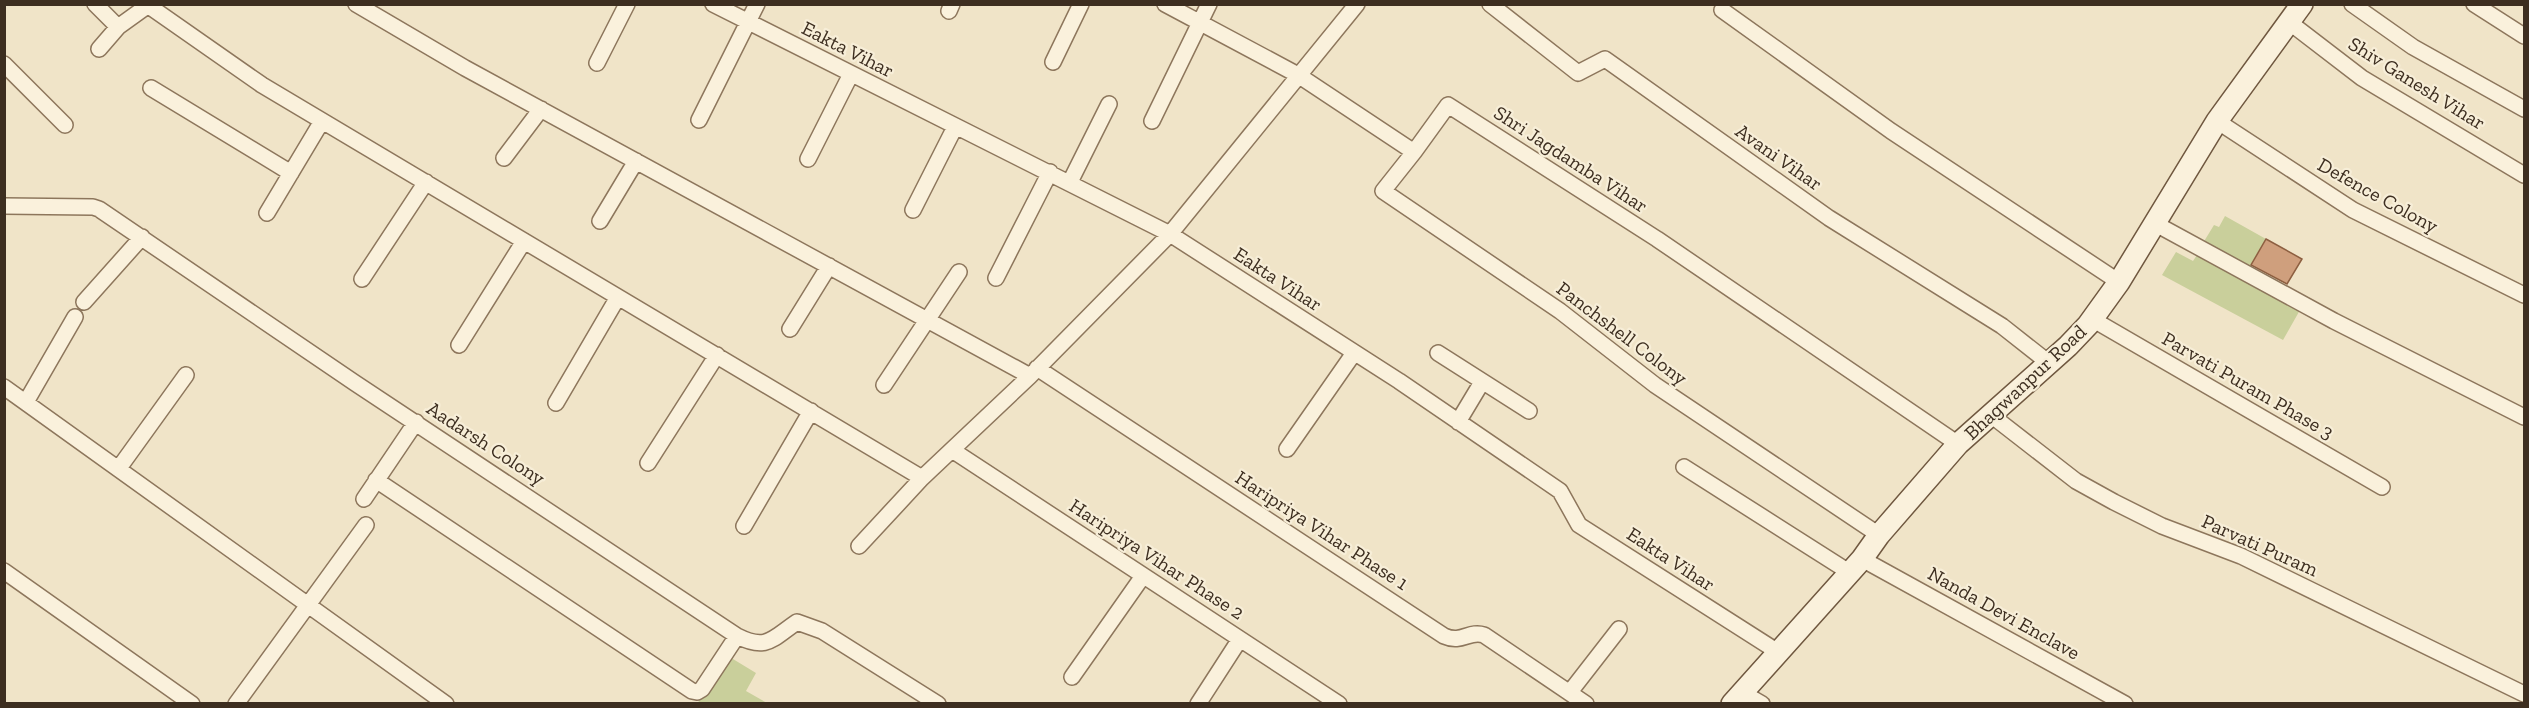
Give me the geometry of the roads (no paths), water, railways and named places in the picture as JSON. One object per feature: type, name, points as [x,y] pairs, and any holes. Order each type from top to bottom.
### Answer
[{"type":"street","points":[[95,4],[118,27]]},
{"type":"street","name":"Haripriya Vihar Phase 1","points":[[356,4],[541,109],[927,320],[1034,372],[1444,636],[1458,640],[1478,633],[1484,635],[1586,704]]},
{"type":"street","points":[[597,63],[627,4]]},
{"type":"street","name":"Eakta Vihar","points":[[713,4],[1170,234],[1354,353],[1560,491],[1579,525],[1778,652]]},
{"type":"street","points":[[699,120],[757,4]]},
{"type":"street","points":[[1053,62],[1081,4]]},
{"type":"street","points":[[1165,4],[1298,75],[1414,152]]},
{"type":"street","points":[[1152,121],[1209,4]]},
{"type":"street","points":[[859,546],[922,478],[1034,372],[1170,234],[1357,4]]},
{"type":"street","name":"Avani Vihar","points":[[1490,4],[1578,73],[1605,59],[1829,218],[2002,326],[2049,363]]},
{"type":"street","name":"Bhagwanpur Road","points":[[1737,698],[1958,444],[2049,363],[2092,319],[2119,282],[2217,121],[2302,4]]},
{"type":"street","points":[[2352,4],[2413,47],[2524,109]]},
{"type":"street","points":[[2474,4],[2524,36]]},
{"type":"street","points":[[99,49],[118,27],[149,5],[262,85],[922,478]]},
{"type":"street","points":[[1722,10],[1891,131],[2119,282]]},
{"type":"street","name":"Shiv Ganesh Vihar","points":[[2289,22],[2362,78],[2524,174]]},
{"type":"street","points":[[5,65],[65,125]]},
{"type":"street","points":[[808,159],[851,74]]},
{"type":"street","points":[[151,88],[291,173]]},
{"type":"street","points":[[1070,182],[1109,104]]},
{"type":"street","name":"Shri Jagdamba Vihar","points":[[1414,152],[1449,105],[1657,239],[1958,444]]},
{"type":"street","points":[[504,158],[541,109]]},
{"type":"street","points":[[267,213],[322,120]]},
{"type":"street","name":"Defence Colony","points":[[2217,121],[2353,210],[2524,295]]},
{"type":"street","points":[[913,210],[955,127]]},
{"type":"street","name":"Panchshell Colony","points":[[1414,152],[1383,191],[1560,311],[1655,385],[1880,535]]},
{"type":"street","points":[[600,221],[636,161]]},
{"type":"street","points":[[996,278],[1050,172]]},
{"type":"street","points":[[362,279],[426,182]]},
{"type":"street","name":"Aadarsh Colony","points":[[4,206],[93,207],[142,237],[356,384],[737,636],[763,645],[797,622],[822,631],[938,704]]},
{"type":"street","points":[[2154,222],[2334,321],[2524,417]]},
{"type":"street","points":[[84,302],[142,237]]},
{"type":"street","points":[[459,345],[524,240]]},
{"type":"street","points":[[789,329],[829,266]]},
{"type":"street","points":[[884,385],[959,272]]},
{"type":"street","points":[[556,403],[618,297]]},
{"type":"street","points":[[26,402],[75,317]]},
{"type":"street","name":"Parvati Puram Phase 3","points":[[2092,319],[2382,488]]},
{"type":"street","points":[[1438,352],[1529,411]]},
{"type":"street","points":[[1287,449],[1354,353]]},
{"type":"street","points":[[648,462],[717,355]]},
{"type":"street","points":[[119,468],[186,375]]},
{"type":"street","points":[[1458,422],[1482,382]]},
{"type":"street","points":[[4,387],[446,704]]},
{"type":"street","points":[[744,526],[811,411]]},
{"type":"street","name":"Parvati Puram","points":[[1991,415],[2076,481],[2114,502],[2162,526],[2241,556],[2524,694]]},
{"type":"street","points":[[364,499],[416,422]]},
{"type":"street","name":"Haripriya Vihar Phase 2","points":[[952,450],[1339,704]]},
{"type":"street","name":"Nanda Devi Enclave","points":[[1684,467],[1855,565],[2125,704]]},
{"type":"street","points":[[376,480],[692,691],[697,692],[702,689],[737,636]]},
{"type":"street","points":[[236,704],[366,525]]},
{"type":"street","points":[[4,571],[192,704]]},
{"type":"street","points":[[1072,677],[1143,576]]},
{"type":"street","points":[[1569,692],[1619,630]]},
{"type":"street","points":[[1198,704],[1240,639]]},
{"type":"street","points":[[1309,704],[1318,690]]},
{"type":"street","points":[[1737,698],[1762,704]]}]
